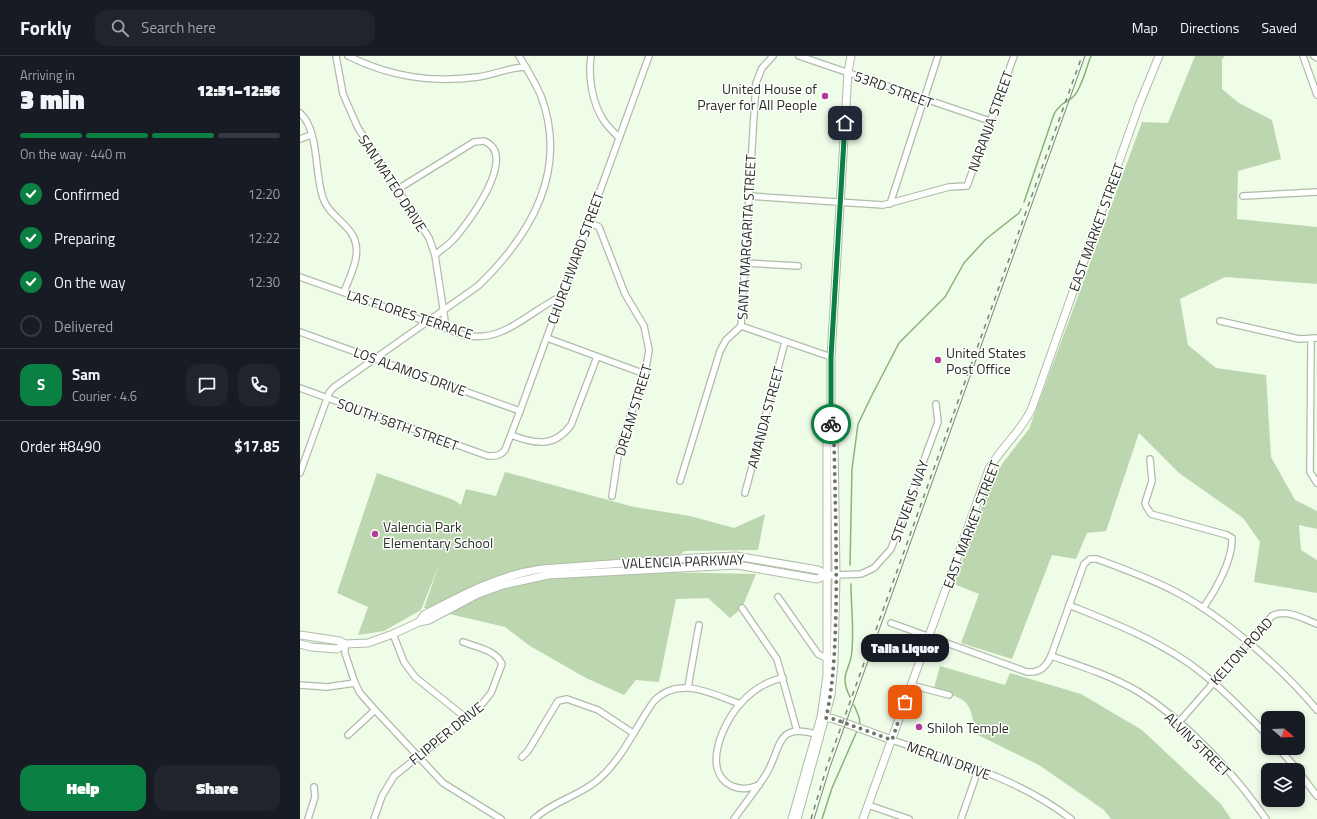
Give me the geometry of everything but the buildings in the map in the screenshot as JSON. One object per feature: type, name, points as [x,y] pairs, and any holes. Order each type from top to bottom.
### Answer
[{"type":"main road","points":[[846,56],[848,72]]},
{"type":"main road","points":[[797,819],[824,717],[831,661],[836,575],[834,438],[831,428],[831,357],[848,72],[851,56]]},
{"type":"main road","name":"EAST MARKET STREET","points":[[863,819],[989,469],[998,454],[1023,424],[1032,408],[1135,118],[1159,56]]},
{"type":"main road","points":[[831,428],[827,439],[827,575],[831,661]]},
{"type":"main road","name":"VALENCIA PARKWAY","points":[[300,635],[340,641],[345,644],[368,643],[419,622],[424,615],[484,584],[519,572],[542,569],[686,558],[736,556],[818,570],[827,575]]},
{"type":"main road","name":"STEVENS WAY","points":[[827,575],[836,575]]},
{"type":"main road","name":"VALENCIA PARKWAY","points":[[300,644],[339,649],[345,644]]},
{"type":"main road","name":"MERLIN DRIVE","points":[[824,717],[834,719],[892,740]]},
{"type":"main road","points":[[792,819],[819,735]]},
{"type":"street","name":"SAN MATEO DRIVE","points":[[336,56],[340,82],[346,103],[358,128],[429,238],[436,255],[445,321],[448,329]]},
{"type":"street","points":[[348,56],[397,75],[427,80],[480,77],[526,67]]},
{"type":"street","points":[[300,473],[327,399],[333,388],[444,312],[478,286],[497,267],[520,238],[543,194],[550,166],[550,134],[540,95],[519,56]]},
{"type":"street","points":[[591,56],[592,90],[597,106],[604,121],[619,138]]},
{"type":"street","name":"CHURCHWARD STREET","points":[[497,456],[505,450],[511,435],[649,56]]},
{"type":"street","name":"SANTA MARGARITA STREET","points":[[680,481],[720,351],[726,340],[741,326],[756,83],[762,68],[773,56]]},
{"type":"street","name":"53RD STREET","points":[[799,56],[924,100],[990,121]]},
{"type":"street","points":[[748,196],[890,204],[938,56]]},
{"type":"street","name":"NARANJA STREET","points":[[890,204],[949,187],[967,186],[1014,56]]},
{"type":"street","points":[[1303,56],[1317,95]]},
{"type":"street","points":[[300,113],[308,122],[324,202],[330,212],[350,232],[356,244],[355,261],[344,292]]},
{"type":"street","points":[[300,139],[311,135]]},
{"type":"street","points":[[398,189],[474,142],[484,141],[495,150],[497,155],[497,164],[483,198],[456,236],[436,255]]},
{"type":"street","points":[[1243,196],[1317,192]]},
{"type":"street","name":"DREAM STREET","points":[[589,222],[599,227],[624,294],[644,326],[649,350],[645,374],[619,449],[612,496]]},
{"type":"street","points":[[745,263],[798,266]]},
{"type":"street","name":"LAS FLORES TERRACE","points":[[300,277],[470,336],[493,336],[509,329],[545,304],[560,297]]},
{"type":"street","points":[[1220,321],[1299,339],[1314,338],[1310,472],[1317,483]]},
{"type":"street","points":[[741,326],[831,357]]},
{"type":"street","name":"LOS ALAMOS DRIVE","points":[[300,332],[520,411]]},
{"type":"street","points":[[547,338],[645,374]]},
{"type":"street","name":"AMANDA STREET","points":[[746,493],[785,342]]},
{"type":"street","points":[[511,435],[528,442],[538,443],[552,440],[565,432],[571,425],[597,357]]},
{"type":"street","name":"SOUTH 58TH STREET","points":[[300,388],[488,456],[497,456]]},
{"type":"street","name":"STEVENS WAY","points":[[836,575],[861,574],[874,568],[889,552],[898,534],[938,422],[936,404]]},
{"type":"street","points":[[1150,459],[1152,481],[1146,506],[1151,514],[1227,535],[1232,538],[1231,548],[1220,580],[1203,608]]},
{"type":"street","points":[[891,623],[1027,672],[1035,672],[1044,668],[1051,656],[1086,561],[1097,559],[1160,584],[1203,608],[1247,642],[1317,710]]},
{"type":"street","points":[[778,597],[818,654],[831,661]]},
{"type":"street","points":[[1069,605],[1121,625],[1159,644],[1190,664],[1213,683],[1261,729]]},
{"type":"street","points":[[742,608],[776,659],[783,678],[797,732]]},
{"type":"street","name":"KELTON ROAD","points":[[1179,722],[1267,620],[1280,612],[1317,624]]},
{"type":"street","points":[[688,687],[699,625]]},
{"type":"street","points":[[393,634],[404,662],[415,677],[466,718]]},
{"type":"street","name":"FLIPPER DRIVE","points":[[374,819],[388,784],[398,773],[485,702],[491,693],[502,664],[500,658],[494,654],[463,642]]},
{"type":"street","points":[[345,644],[345,653],[355,683],[360,693],[375,710],[417,757],[452,790],[501,819]]},
{"type":"street","name":"ALVIN STREET","points":[[1051,656],[1102,674],[1138,692],[1179,722],[1228,772],[1266,819]]},
{"type":"street","points":[[758,785],[747,789],[735,787],[725,781],[716,768],[716,756],[724,729],[740,704],[757,689],[783,678]]},
{"type":"street","points":[[300,685],[327,687],[355,683]]},
{"type":"street","points":[[911,685],[949,695]]},
{"type":"street","points":[[534,819],[550,807],[588,788],[600,778],[610,767],[654,701],[668,691],[688,687],[700,689],[740,704]]},
{"type":"street","points":[[522,757],[528,751],[558,701],[562,699],[567,698],[598,710],[633,733]]},
{"type":"street","points":[[348,735],[375,710]]},
{"type":"street","points":[[734,819],[768,770],[778,743],[786,736],[797,732],[819,735]]},
{"type":"street","name":"MERLIN DRIVE","points":[[892,740],[978,770],[1029,792],[1058,809],[1071,819]]},
{"type":"street","points":[[1284,755],[1292,763]]},
{"type":"street","points":[[961,819],[978,770]]},
{"type":"street","points":[[1305,780],[1317,796]]},
{"type":"street","points":[[308,819],[315,797],[314,787]]},
{"type":"street","points":[[868,805],[909,819]]},
{"type":"green space","points":[[1195,56],[1225,56],[1222,59],[1222,89],[1239,103],[1272,120],[1281,159],[1238,171],[1237,219],[1317,227],[1317,284],[1225,277],[1180,299],[1188,345],[1216,368],[1266,375],[1271,457],[1295,500],[1317,511],[1317,529],[1299,525],[1301,550],[1317,560],[1317,593],[1254,582],[1260,542],[1243,518],[1179,473],[1139,433],[1106,531],[1087,533],[1076,559],[1052,555],[1012,659],[961,643],[979,594],[954,584],[992,477],[1029,429],[1142,122],[1168,123]]},
{"type":"green space","points":[[505,472],[634,507],[690,516],[734,528],[765,514],[758,550],[685,551],[656,572],[756,574],[742,608],[730,618],[708,598],[676,599],[659,682],[636,680],[624,695],[586,678],[530,646],[505,627],[424,608],[439,565],[421,610],[384,631],[358,635],[368,607],[337,593],[377,473],[454,500],[461,505],[466,489],[496,496]]},
{"type":"green space","points":[[940,666],[1005,685],[1010,673],[1081,694],[1142,730],[1221,804],[1231,819],[1111,819],[1104,810],[1039,765],[976,734],[969,706],[960,699],[934,688]]},
{"type":"waterway","points":[[1024,202],[1054,114],[1062,104],[1072,98],[1078,91],[1091,56]]},
{"type":"waterway","points":[[850,565],[852,469],[858,424],[899,343],[945,297],[964,263],[986,239],[1019,213],[1021,209]]},
{"type":"waterway","points":[[850,697],[845,682],[845,677],[850,663],[853,642],[851,584]]},
{"type":"waterway","points":[[854,705],[860,724]]},
{"type":"waterway","points":[[822,819],[832,788],[857,731]]},
{"type":"tram line","points":[[814,819],[830,767],[1085,56]]},
{"type":"railway","points":[[811,819],[827,766],[1082,56]]},
{"type":"way so far","points":[[831,424],[834,438],[836,575],[834,662],[831,695],[826,718],[834,719],[892,740],[905,702]]},
{"type":"place","name":"United House of Prayer for All People","points":[[825,96]]},
{"type":"place","name":"United States Post Office","points":[[938,360]]},
{"type":"place","name":"Valencia Park Elementary School","points":[[375,534]]},
{"type":"place","name":"Talia Liquor","points":[[905,702]]},
{"type":"place","name":"Shiloh Temple","points":[[919,727]]},
{"type":"route","points":[[831,424],[831,357],[845,123]]}]
